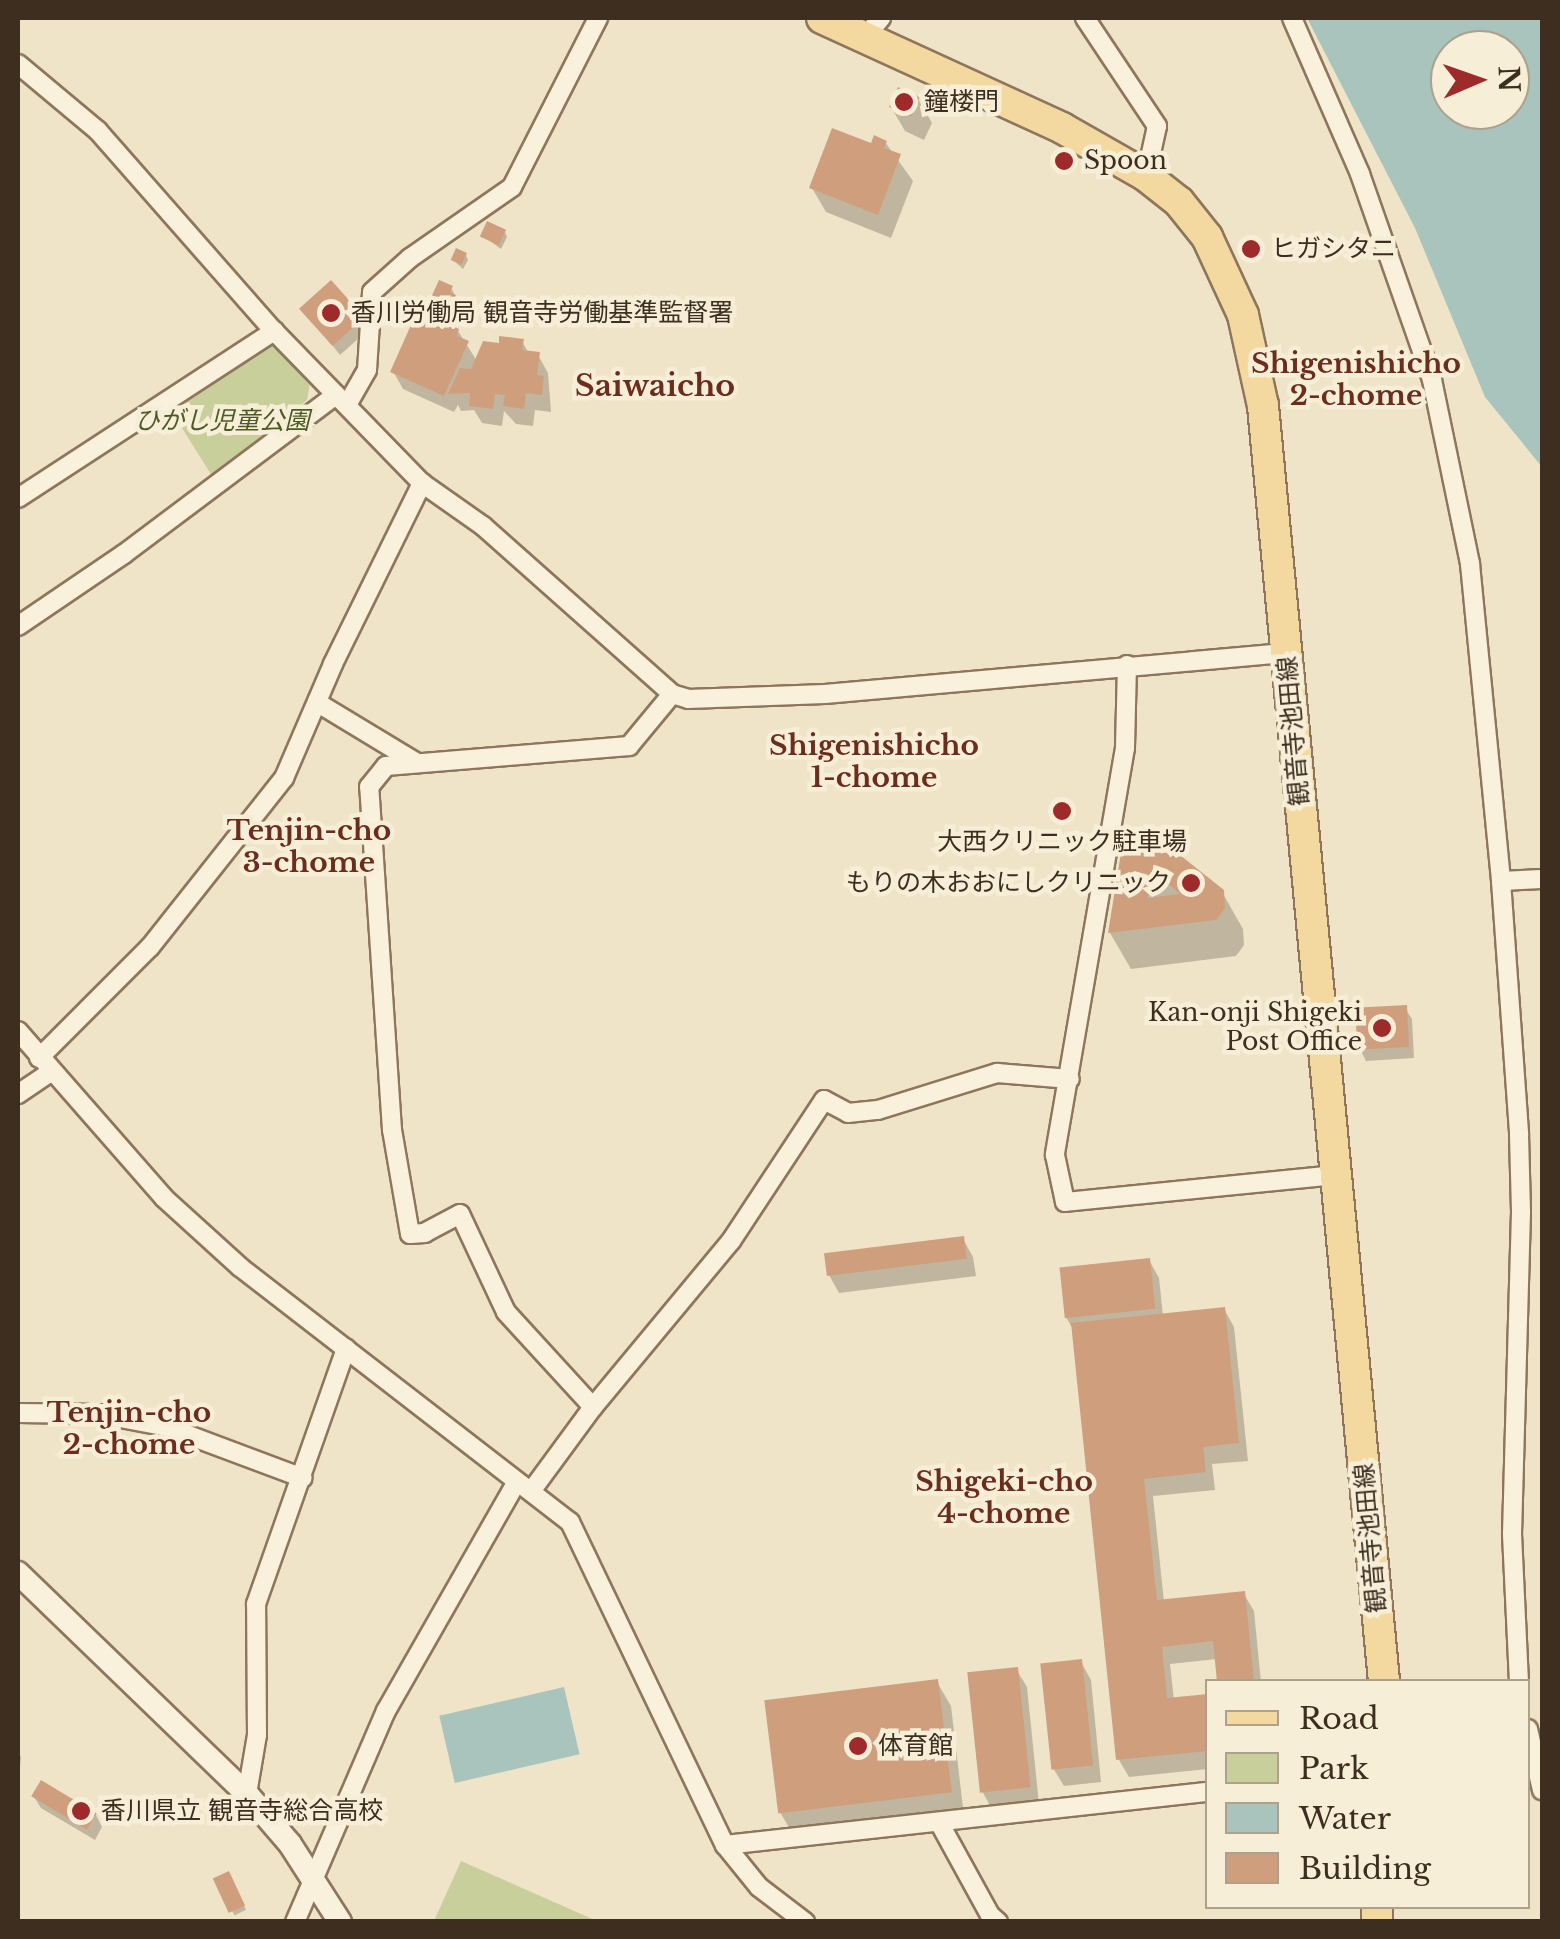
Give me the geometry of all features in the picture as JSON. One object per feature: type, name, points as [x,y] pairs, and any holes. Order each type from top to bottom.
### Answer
[{"type":"main road","name":"観音寺池田線","points":[[822,18],[873,27],[1088,140],[1146,176],[1179,202],[1207,237],[1243,316],[1263,406],[1384,1679]]},
{"type":"street","points":[[18,626],[342,400],[366,370],[372,292],[410,258],[512,187],[598,18]]},
{"type":"street","points":[[1086,18],[1157,126],[1146,176]]},
{"type":"street","points":[[1292,18],[1360,174],[1432,380],[1470,564],[1501,881],[1521,1212],[1512,1534],[1520,1679]]},
{"type":"street","points":[[18,64],[98,131],[274,330],[422,483],[483,526],[672,694],[688,700],[826,694],[1287,653]]},
{"type":"street","points":[[18,498],[274,330]]},
{"type":"street","points":[[18,1094],[150,947],[284,778],[422,483]]},
{"type":"street","points":[[1127,665],[1125,748],[1055,1155],[1065,1202],[1337,1175]]},
{"type":"street","points":[[593,1407],[506,1312],[460,1214],[425,1233],[410,1234],[392,1130],[368,787],[386,766],[629,746],[672,694]]},
{"type":"street","points":[[318,703],[418,763]]},
{"type":"street","points":[[1501,881],[1542,879]]},
{"type":"street","points":[[18,1031],[164,1198],[240,1267],[570,1522],[725,1844],[759,1887],[805,1922]]},
{"type":"street","points":[[295,1922],[386,1710],[524,1486],[731,1240],[824,1100],[848,1113],[878,1110],[997,1073],[1070,1078]]},
{"type":"street","points":[[247,1794],[256,1735],[256,1604],[264,1572],[303,1478],[346,1348]]},
{"type":"street","points":[[18,1413],[99,1414],[164,1426],[303,1478]]},
{"type":"street","points":[[18,1573],[247,1794],[313,1878],[340,1922]]},
{"type":"street","points":[[1530,1738],[1542,1790]]},
{"type":"street","points":[[725,1844],[940,1824],[1205,1792]]},
{"type":"street","points":[[940,1824],[998,1922]]},
{"type":"green space","name":"ひがし児童公園","points":[[271,346],[282,347],[311,377],[307,400],[212,476],[172,412]]},
{"type":"green space","points":[[461,1861],[597,1921],[434,1921]]},
{"type":"water","points":[[1307,18],[1542,18],[1542,467],[1485,397],[1415,228]]},
{"type":"water","points":[[564,1687],[580,1754],[455,1783],[439,1716]]},
{"type":"building","name":"鐘楼門","points":[[898,87],[920,97],[911,117],[889,107]]},
{"type":"building","points":[[832,128],[871,143],[874,135],[887,141],[884,148],[901,154],[878,215],[809,188]]},
{"type":"building","points":[[487,221],[506,230],[499,245],[480,236]]},
{"type":"building","points":[[456,248],[467,253],[462,265],[451,260]]},
{"type":"building","name":"香川労働局 観音寺労働基準監督署","points":[[331,280],[364,317],[333,346],[299,309]]},
{"type":"building","points":[[439,280],[453,286],[450,292],[456,295],[451,306],[445,303],[443,308],[429,302]]},
{"type":"building","points":[[415,316],[427,322],[430,316],[459,329],[457,336],[469,341],[444,396],[390,372]]},
{"type":"building","points":[[499,336],[524,339],[522,350],[540,352],[537,375],[544,376],[542,395],[526,393],[524,409],[503,406],[505,395],[495,394],[493,409],[469,406],[470,393],[448,394],[460,368],[471,369],[483,341],[499,343]]},
{"type":"building","name":"もりの木おおにしクリニック","points":[[1151,832],[1224,890],[1225,908],[1216,920],[1108,933],[1124,834]],"holes":[[[1153,871],[1180,894],[1148,898],[1148,876]]]},
{"type":"building","points":[[1407,1005],[1409,1047],[1357,1050],[1355,1008]]},
{"type":"building","points":[[964,1236],[967,1259],[827,1276],[824,1253]]},
{"type":"building","points":[[1150,1258],[1155,1309],[1065,1318],[1059,1268]]},
{"type":"building","points":[[1225,1307],[1239,1443],[1203,1447],[1206,1472],[1144,1479],[1157,1600],[1245,1591],[1254,1679],[1217,1679],[1213,1641],[1162,1647],[1167,1698],[1205,1694],[1205,1751],[1116,1760],[1071,1323]]},
{"type":"building","points":[[1082,1659],[1093,1765],[1051,1770],[1040,1663]]},
{"type":"building","points":[[1018,1667],[1031,1787],[980,1793],[967,1672]]},
{"type":"building","name":"体育館","points":[[938,1679],[952,1792],[778,1813],[764,1700]]},
{"type":"building","points":[[41,1780],[97,1813],[87,1830],[31,1796]]},
{"type":"building","points":[[229,1871],[245,1905],[229,1913],[213,1879]]},
{"type":"place","name":"鐘楼門","points":[[904,102]]},
{"type":"place","name":"Spoon","points":[[1064,161]]},
{"type":"place","name":"ヒガシタニ","points":[[1251,249]]},
{"type":"place","name":"香川労働局 観音寺労働基準監督署","points":[[331,313]]},
{"type":"place","name":"大西クリニック駐車場","points":[[1062,811]]},
{"type":"place","name":"もりの木おおにしクリニック","points":[[1191,883]]},
{"type":"place","name":"Kan-onji Shigeki Post Office","points":[[1382,1028]]},
{"type":"place","name":"体育館","points":[[858,1746]]},
{"type":"place","name":"香川県立 観音寺総合高校","points":[[81,1811]]},
{"type":"district","name":"Shigenishicho 2-chome","points":[[1356,380]]},
{"type":"district","name":"Saiwaicho","points":[[655,386]]},
{"type":"district","name":"Shigenishicho 1-chome","points":[[874,762]]},
{"type":"district","name":"Tenjin-cho 3-chome","points":[[309,847]]},
{"type":"district","name":"Tenjin-cho 2-chome","points":[[129,1429]]},
{"type":"district","name":"Shigeki-cho 4-chome","points":[[1004,1498]]}]
